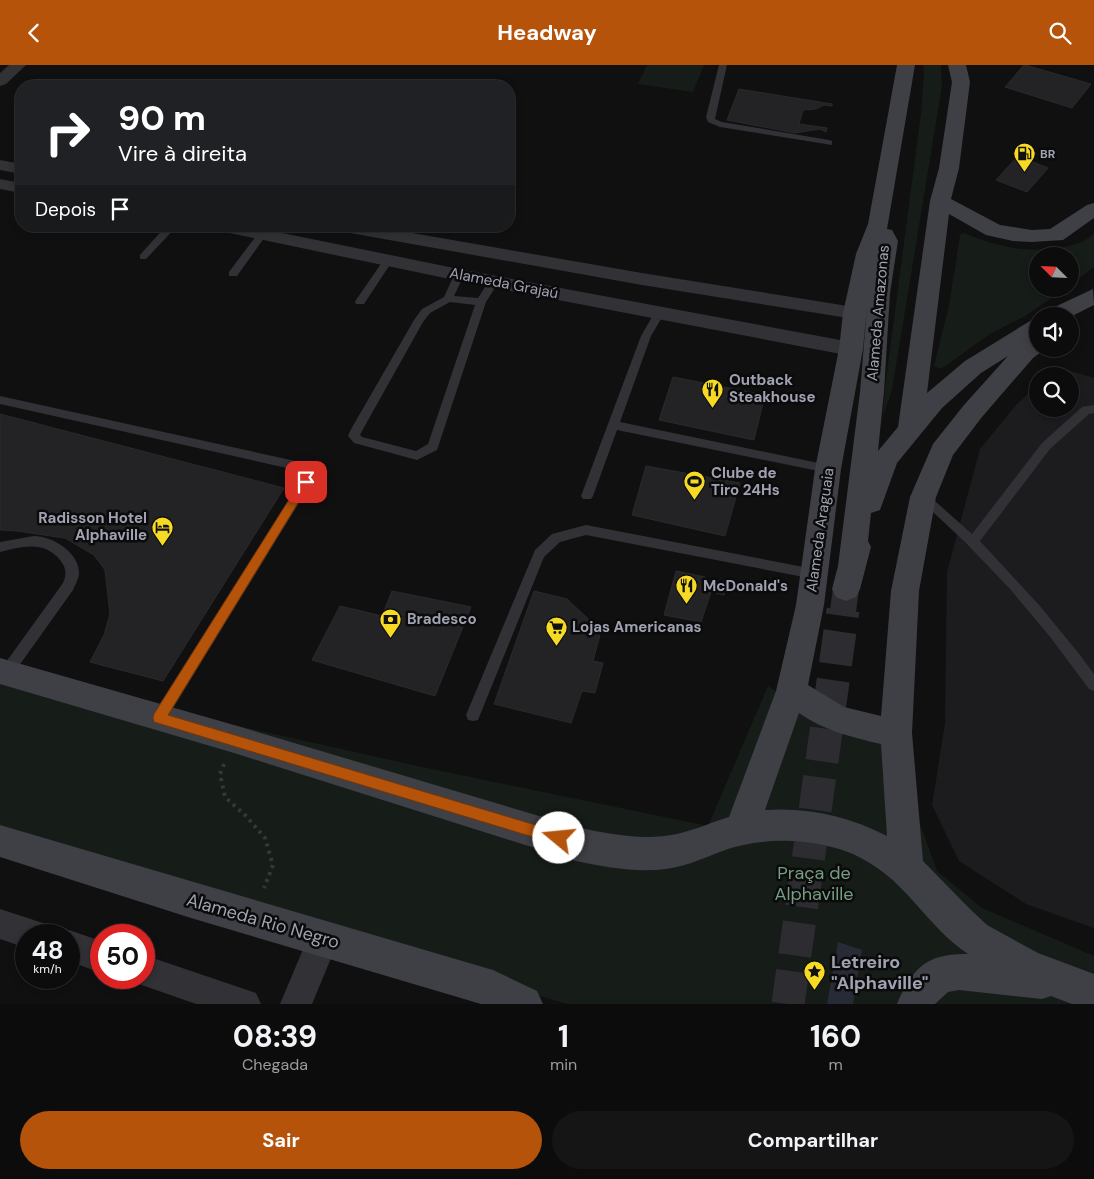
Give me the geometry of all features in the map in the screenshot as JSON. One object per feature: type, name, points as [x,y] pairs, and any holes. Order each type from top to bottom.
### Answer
[{"type":"main road","name":"Alameda Amazonas","points":[[906,65],[879,224],[886,241],[879,293],[872,392],[849,577],[885,460],[910,430]]},
{"type":"main road","points":[[910,430],[940,201],[948,169],[961,82],[957,65]]},
{"type":"main road","points":[[940,201],[993,230],[1013,235],[1032,236],[1055,235],[1094,209]]},
{"type":"main road","name":"Alameda Araguaia","points":[[741,830],[791,691],[810,605],[828,469],[851,349],[854,313],[867,254],[879,224]]},
{"type":"main road","points":[[1072,307],[1094,296]]},
{"type":"main road","points":[[1079,308],[1094,296]]},
{"type":"main road","points":[[910,430],[933,401],[949,386],[985,359],[1029,332]]},
{"type":"main road","points":[[907,869],[896,733],[905,591],[923,497],[942,451],[973,411],[1029,349]]},
{"type":"main road","points":[[3,672],[234,739],[576,844],[624,853],[667,853],[741,830],[784,825],[813,827],[848,836],[876,848],[907,869],[963,928],[992,949],[1080,989]]},
{"type":"main road","points":[[791,691],[827,715],[841,721],[896,733]]},
{"type":"main road","name":"Alameda Rio Negro","points":[[0,841],[252,919],[493,989],[524,1004]]},
{"type":"main road","points":[[916,1004],[920,992],[940,976],[959,971],[1080,989]]},
{"type":"street","points":[[0,81],[18,65]]},
{"type":"street","points":[[0,165],[15,168]]},
{"type":"street","points":[[0,184],[15,187]]},
{"type":"street","name":"Alameda Grajaú","points":[[261,232],[459,275],[495,280],[851,349]]},
{"type":"street","name":"Alameda Grajaú","points":[[373,232],[642,279],[854,313]]},
{"type":"street","points":[[788,336],[792,303]]},
{"type":"street","points":[[0,924],[15,929]]},
{"type":"street","points":[[296,1004],[323,939]]},
{"type":"street","points":[[155,975],[245,1004]]},
{"type":"lane","points":[[723,65],[715,92],[711,120],[720,124],[830,143]]},
{"type":"lane","points":[[142,257],[166,232]]},
{"type":"lane","points":[[233,274],[255,232]]},
{"type":"lane","points":[[360,302],[388,260]]},
{"type":"lane","points":[[448,299],[459,275]]},
{"type":"lane","points":[[481,302],[448,299],[426,311],[419,320],[356,431],[354,436],[358,440],[417,456],[433,447],[481,302],[495,280]]},
{"type":"lane","points":[[587,496],[646,336],[660,312]]},
{"type":"lane","points":[[0,400],[300,467],[306,474],[306,482],[159,718]]},
{"type":"lane","points":[[973,542],[1046,447],[1086,410],[1094,409]]},
{"type":"lane","points":[[612,425],[828,469]]},
{"type":"lane","points":[[923,497],[955,523],[1057,634],[1094,685]]},
{"type":"lane","points":[[473,715],[539,554],[556,538],[586,530],[814,574]]},
{"type":"lane","points":[[0,547],[25,541],[40,541],[49,544],[69,560],[73,572],[68,587],[3,672]]},
{"type":"path","points":[[234,739],[220,774],[225,797],[246,816],[265,838],[273,865],[252,919]]},
{"type":"shaded area","points":[[1079,373],[1094,378],[1094,928],[1026,904],[959,861],[932,805],[945,723],[947,572],[980,449],[1016,405],[1029,393],[1029,417],[1079,417]]},
{"type":"shaded area","points":[[838,942],[862,950],[853,1004],[827,1004]]},
{"type":"green space","points":[[647,65],[704,65],[693,92],[638,84]]},
{"type":"green space","points":[[923,65],[941,65],[942,86],[892,390],[883,416],[921,113]]},
{"type":"green space","points":[[964,233],[1008,247],[1029,249],[1029,297],[1053,297],[1038,307],[1029,307],[1029,314],[990,334],[941,369],[934,366],[949,306],[960,235]]},
{"type":"green space","points":[[1094,234],[1094,267],[1079,278],[1079,247],[1061,247],[1080,242]]},
{"type":"green space","name":"Praça de Alphaville","points":[[0,673],[427,768],[708,826],[768,686],[822,721],[887,732],[937,871],[982,908],[1094,956],[1094,1004],[567,1004],[0,838]]},
{"type":"building","points":[[1024,65],[1091,84],[1072,108],[1005,87]]},
{"type":"building","points":[[739,89],[832,104],[832,106],[824,105],[816,109],[803,110],[799,124],[827,128],[826,132],[820,129],[795,133],[727,120]]},
{"type":"building","name":"BR","points":[[1018,156],[1048,168],[1027,192],[996,180]]},
{"type":"building","name":"Outback Steakhouse","points":[[673,377],[765,395],[754,440],[659,420]]},
{"type":"building","name":"Radisson Hotel Alphaville","points":[[0,414],[284,488],[163,681],[90,662],[104,635],[110,614],[105,570],[94,555],[65,538],[0,530]]},
{"type":"building","points":[[646,466],[740,483],[725,536],[632,515]]},
{"type":"building","name":"McDonald's","points":[[676,571],[705,577],[710,581],[727,582],[724,595],[711,592],[701,622],[664,615]]},
{"type":"building","name":"Bradesco","points":[[392,591],[471,607],[435,696],[312,660],[340,606],[382,616]]},
{"type":"building","name":"Lojas Americanas","points":[[534,591],[567,599],[601,631],[593,661],[603,663],[595,693],[582,691],[571,723],[494,704]]},
{"type":"tunnel","points":[[843,611],[846,589]]},
{"type":"tunnel","points":[[788,1004],[843,610]]},
{"type":"place","name":"BR","points":[[1024,173]]},
{"type":"place","name":"Outback Steakhouse","points":[[713,408]]},
{"type":"place","name":"Clube de Tiro 24Hs","points":[[695,501]]},
{"type":"place","name":"Radisson Hotel Alphaville","points":[[163,546]]},
{"type":"place","name":"McDonald's","points":[[687,605]]},
{"type":"place","name":"Bradesco","points":[[391,638]]},
{"type":"place","name":"Lojas Americanas","points":[[556,646]]},
{"type":"place","name":"Letreiro \"Alphaville\"","points":[[815,991]]},
{"type":"route","points":[[306,482],[159,718],[559,838]]}]
